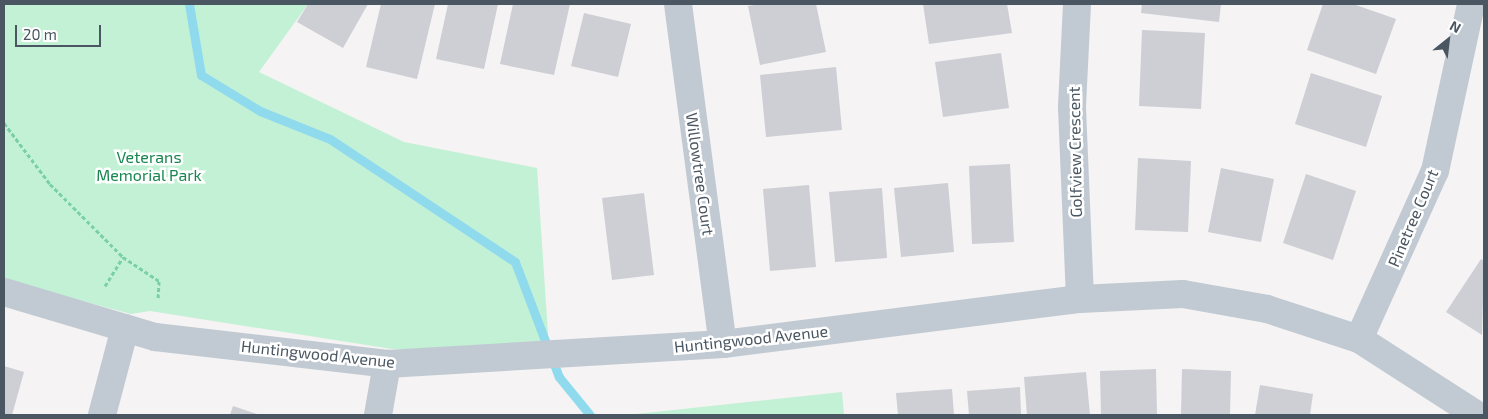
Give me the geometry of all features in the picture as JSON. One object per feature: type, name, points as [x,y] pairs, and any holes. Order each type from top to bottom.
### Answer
[{"type":"street","name":"Willowtree Court","points":[[678,4],[723,344]]},
{"type":"street","name":"Golfview Crescent","points":[[1077,4],[1072,108],[1080,300]]},
{"type":"street","name":"Pinetree Court","points":[[1359,339],[1434,171],[1471,4]]},
{"type":"street","name":"Huntingwood Avenue","points":[[4,292],[155,337],[387,364],[723,344],[1080,300],[1183,294],[1267,309],[1359,339],[1477,415]]},
{"type":"street","points":[[102,415],[126,328]]},
{"type":"street","points":[[378,415],[387,364]]},
{"type":"path","points":[[4,123],[50,184],[123,257],[159,281],[158,298]]},
{"type":"path","points":[[105,286],[123,257]]},
{"type":"green space","name":"Veterans Memorial Park","points":[[4,4],[308,4],[259,72],[404,142],[537,168],[549,349],[392,349],[150,311],[131,314],[4,280]]},
{"type":"green space","points":[[842,392],[844,415],[627,415]]},
{"type":"building","points":[[308,4],[368,4],[343,48],[297,22]]},
{"type":"building","points":[[381,4],[435,4],[417,79],[366,67]]},
{"type":"building","points":[[448,4],[498,4],[484,69],[436,59]]},
{"type":"building","points":[[513,4],[570,4],[554,75],[500,64]]},
{"type":"building","points":[[760,4],[816,4],[826,52],[760,65],[748,6]]},
{"type":"building","points":[[923,4],[1007,4],[1012,33],[929,44]]},
{"type":"building","points":[[1142,4],[1221,4],[1219,22],[1141,13]]},
{"type":"building","points":[[1323,4],[1353,4],[1396,19],[1376,74],[1307,50]]},
{"type":"building","points":[[584,13],[631,24],[618,77],[571,66]]},
{"type":"building","points":[[1142,30],[1205,33],[1201,109],[1139,106]]},
{"type":"building","points":[[1001,53],[1009,108],[943,117],[935,62]]},
{"type":"building","points":[[836,67],[842,130],[766,137],[760,75]]},
{"type":"building","points":[[1311,73],[1382,96],[1366,147],[1295,124]]},
{"type":"building","points":[[1138,158],[1191,161],[1188,232],[1135,230]]},
{"type":"building","points":[[1010,164],[1014,242],[972,244],[969,166]]},
{"type":"building","points":[[1221,168],[1274,179],[1261,242],[1208,232]]},
{"type":"building","points":[[1306,174],[1356,191],[1333,260],[1283,243]]},
{"type":"building","points":[[948,183],[954,252],[901,257],[894,188]]},
{"type":"building","points":[[809,185],[816,267],[770,271],[763,189]]},
{"type":"building","points":[[882,188],[887,258],[835,262],[829,192]]},
{"type":"building","points":[[644,193],[654,275],[612,280],[602,198]]},
{"type":"building","points":[[1481,259],[1484,261],[1482,335],[1446,312]]},
{"type":"building","points":[[4,366],[24,372],[12,415],[4,415]]},
{"type":"building","points":[[1156,369],[1157,415],[1101,415],[1100,371]]},
{"type":"building","points":[[1182,369],[1231,371],[1230,415],[1181,415]]},
{"type":"building","points":[[1086,372],[1090,415],[1027,415],[1024,377]]},
{"type":"building","points":[[1260,385],[1313,394],[1310,415],[1255,415]]},
{"type":"building","points":[[1020,387],[1021,415],[969,415],[967,391]]},
{"type":"building","points":[[952,389],[954,415],[898,415],[896,393]]},
{"type":"building","points":[[233,406],[260,415],[230,415]]},
{"type":"waterway","points":[[189,4],[201,75],[260,111],[330,139],[515,262],[559,377],[590,415]]}]
